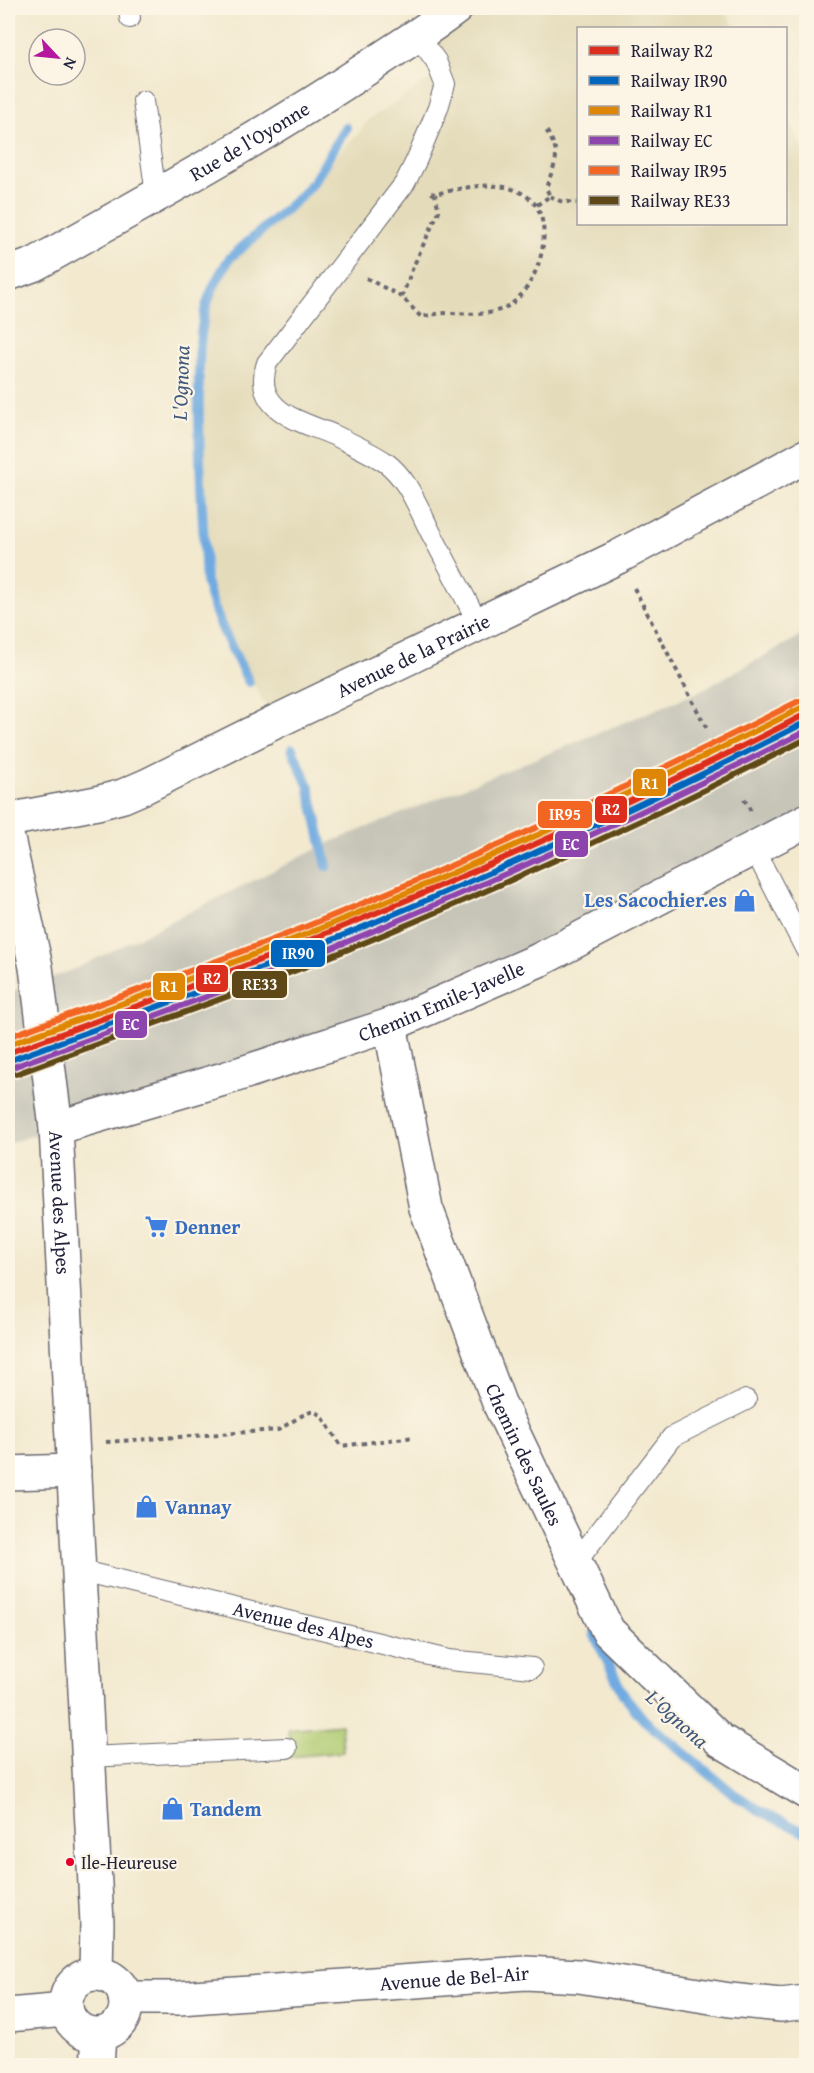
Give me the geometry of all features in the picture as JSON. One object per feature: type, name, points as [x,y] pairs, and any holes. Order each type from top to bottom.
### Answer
[{"type":"street","name":"Rue de l'Oyonne","points":[[8,290],[21,269],[156,195],[332,92],[456,8]]},
{"type":"street","name":"Avenue de la Prairie","points":[[8,820],[123,796],[618,557],[807,456]]},
{"type":"street","name":"Chemin Emile-Javelle","points":[[56,1128],[227,1078],[390,1025],[539,960],[807,821]]},
{"type":"street","name":"Avenue des Alpes","points":[[8,839],[36,967],[56,1128],[97,1923],[96,1974]]},
{"type":"street","name":"Chemin des Saules","points":[[390,1025],[426,1208],[499,1403],[608,1631],[720,1740],[807,1792]]},
{"type":"street","points":[[8,1473],[74,1471]]},
{"type":"street","name":"Avenue de Bel-Air","points":[[126,1998],[179,1998],[526,1973],[579,1976],[730,2000],[794,2004]]},
{"type":"street","points":[[89,1975],[105,1975],[118,1984],[126,1998],[124,2015],[98,2050],[70,2022],[66,2010],[67,1994],[75,1982],[89,1975]]},
{"type":"street","points":[[8,2015],[66,2010]]},
{"type":"lane","points":[[417,34],[436,61],[445,84],[429,132],[405,183],[267,363],[263,375],[264,389],[269,400],[285,414],[369,453],[394,469],[411,494],[479,625]]},
{"type":"lane","points":[[143,101],[156,195]]},
{"type":"lane","points":[[754,849],[807,950]]},
{"type":"lane","points":[[574,1564],[672,1437],[746,1400]]},
{"type":"lane","name":"Avenue des Alpes","points":[[78,1570],[449,1660],[532,1668]]},
{"type":"lane","points":[[88,1757],[286,1748]]},
{"type":"path","points":[[546,130],[556,146],[556,165],[546,188],[550,196],[560,201],[577,203]]},
{"type":"path","points":[[343,264],[402,297],[421,316],[446,313],[492,313],[507,307],[519,298],[538,267],[543,252],[542,223],[537,205],[525,195],[511,188],[469,187],[435,194],[405,183]]},
{"type":"path","points":[[402,297],[439,211],[435,194]]},
{"type":"path","points":[[537,205],[550,196]]},
{"type":"path","points":[[618,557],[708,731]]},
{"type":"path","points":[[103,1442],[278,1430],[303,1414],[314,1411],[321,1415],[341,1446],[414,1437]]},
{"type":"shaded area","points":[[456,8],[723,8],[734,27],[577,27],[577,225],[787,225],[787,117],[806,152],[806,456],[275,722],[251,680],[213,600],[203,421],[207,320],[213,294],[224,270],[244,249],[303,198],[368,120],[441,72],[417,35]]},
{"type":"shaded area","points":[[806,633],[806,821],[539,960],[8,1144],[8,993],[73,970],[331,842],[696,693]]},
{"type":"green space","points":[[341,1724],[343,1752],[290,1757],[288,1729]]},
{"type":"waterway","name":"L'Ognona","points":[[249,682],[219,621],[206,581],[199,413],[202,325],[211,293],[230,258],[300,197],[314,181],[346,128]]},
{"type":"waterway","name":"L'Ognona","points":[[292,749],[309,787],[327,866]]},
{"type":"waterway","name":"L'Ognona","points":[[594,1633],[623,1694],[644,1720],[734,1794],[762,1812],[806,1833]]},
{"type":"waterway","name":"L'Ognona","points":[[802,2066],[806,2048]]},
{"type":"rail line","name":"IR95","points":[[8,1037],[231,956],[430,875],[555,819],[799,701]]},
{"type":"rail line","name":"R1","points":[[8,1045],[368,909],[618,798],[803,707]]},
{"type":"rail line","name":"R2","points":[[8,1053],[235,970],[436,888],[561,833],[806,714]]},
{"type":"rail line","name":"IR90","points":[[11,1060],[275,963],[437,896],[562,841],[806,722]]},
{"type":"rail line","name":"EC","points":[[13,1067],[240,984],[440,903],[685,791],[806,731]]},
{"type":"rail line","name":"RE33","points":[[16,1074],[279,977],[379,937],[625,828],[806,739]]},
{"type":"place","name":"Les Sacochier.es","points":[[745,900]]},
{"type":"place","name":"Denner","points":[[157,1227]]},
{"type":"place","name":"Vannay","points":[[147,1507]]},
{"type":"place","name":"Tandem","points":[[172,1809]]},
{"type":"place","name":"Ile-Heureuse","points":[[70,1862]]}]
